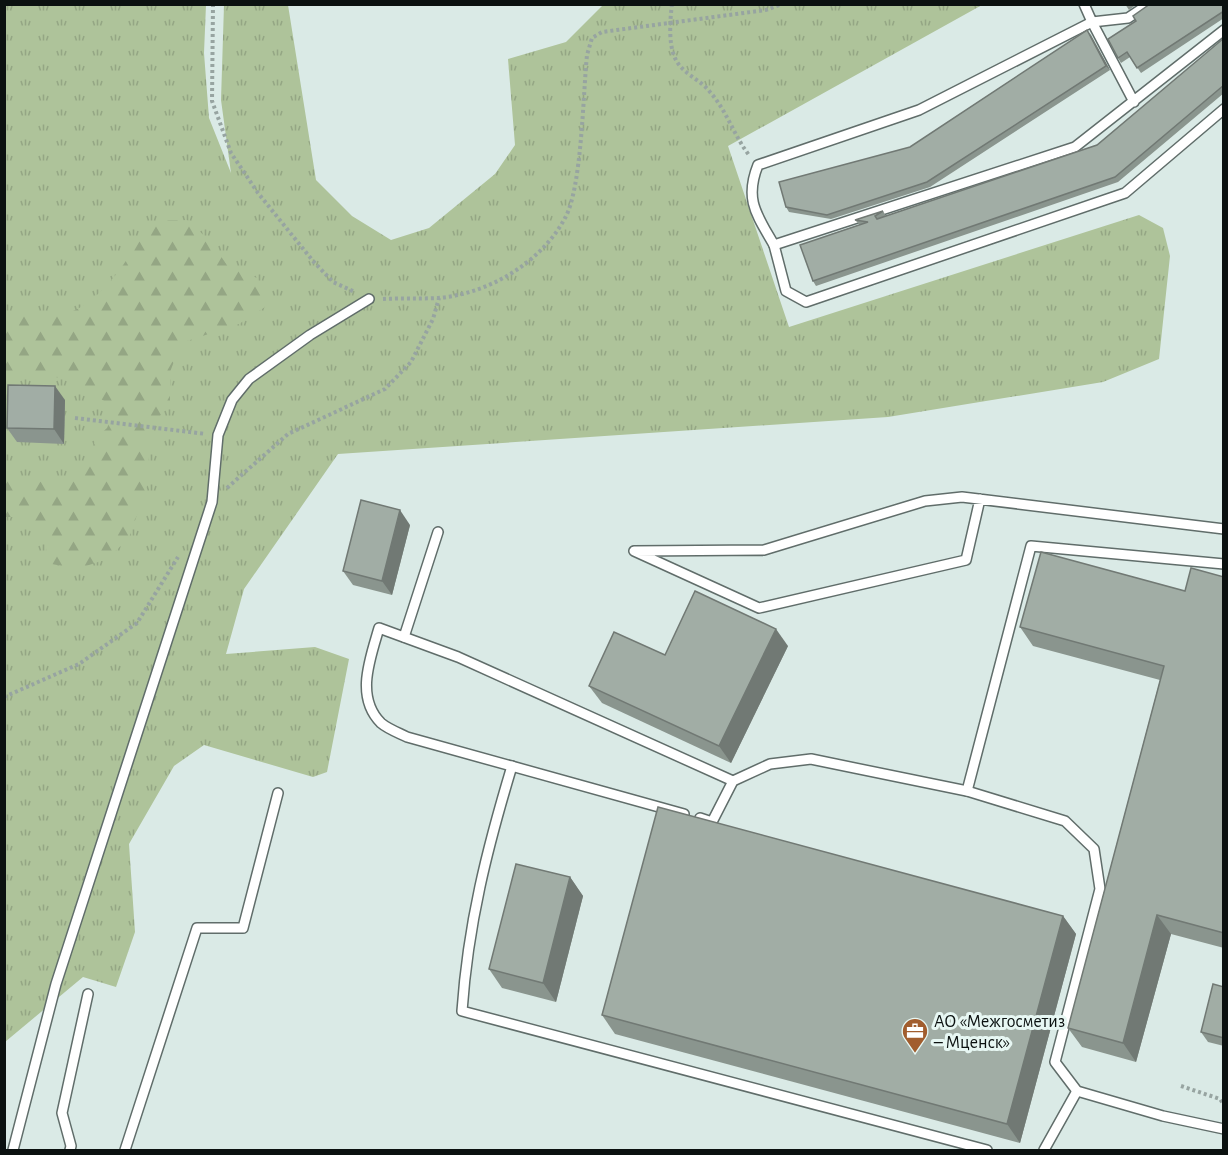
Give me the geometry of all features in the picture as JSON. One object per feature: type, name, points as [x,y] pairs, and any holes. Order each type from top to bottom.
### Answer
[{"type":"lane","points":[[1084,4],[1134,102]]},
{"type":"lane","points":[[1149,4],[1128,18],[1092,22],[919,110],[758,165],[750,184],[755,212],[774,245],[786,291],[806,302],[1125,193],[1224,109]]},
{"type":"lane","points":[[774,245],[1076,147],[1224,30]]},
{"type":"lane","points":[[13,1150],[56,984],[212,502],[218,435],[232,400],[249,379],[310,335],[369,299]]},
{"type":"lane","points":[[980,499],[966,560],[759,608],[634,551],[764,550],[925,501],[962,496],[1224,529]]},
{"type":"lane","points":[[404,637],[438,532]]},
{"type":"lane","points":[[967,791],[1031,546],[1224,564]]},
{"type":"lane","points":[[733,781],[458,657],[379,628],[370,660],[366,687],[369,707],[383,725],[406,737],[712,822],[733,781],[770,764],[811,759],[967,791],[1065,821],[1094,849],[1100,889],[1055,1062],[1077,1091],[1163,1116],[1224,1129]]},
{"type":"lane","points":[[512,766],[478,891],[466,953],[462,1011],[987,1150]]},
{"type":"lane","points":[[125,1150],[197,928],[243,928],[278,793]]},
{"type":"lane","points":[[70,1150],[72,1146],[62,1113],[88,994]]},
{"type":"lane","points":[[1044,1150],[1077,1091]]},
{"type":"path","points":[[213,4],[212,100],[231,153],[258,193],[313,261],[333,282],[369,299],[439,298],[479,290],[538,254],[566,217],[576,178],[587,55],[592,38],[602,32],[766,10],[782,4]]},
{"type":"path","points":[[672,4],[670,23],[675,60],[688,74],[709,90],[758,165]]},
{"type":"path","points":[[212,502],[288,434],[385,389],[411,362],[432,319],[439,298]]},
{"type":"path","points":[[75,418],[218,435]]},
{"type":"path","points":[[4,697],[79,664],[137,623],[181,553]]},
{"type":"path","points":[[1181,1086],[1220,1099],[1224,1105]]},
{"type":"green space","points":[[5,5],[206,5],[204,53],[209,118],[231,173],[221,100],[224,5],[288,5],[316,180],[352,216],[391,240],[429,228],[495,174],[515,145],[508,59],[566,42],[603,5],[982,5],[728,146],[789,327],[1139,215],[1163,228],[1170,256],[1159,359],[1103,382],[888,417],[338,454],[244,589],[226,654],[315,647],[349,659],[327,772],[313,777],[204,745],[174,766],[129,844],[135,932],[116,987],[83,977],[5,1042]]},
{"type":"green space","points":[[187,220],[210,241],[227,265],[257,278],[265,307],[239,324],[181,343],[170,372],[170,401],[154,425],[149,454],[148,483],[129,538],[107,559],[77,569],[47,563],[45,532],[19,517],[5,517],[5,473],[17,479],[62,484],[74,475],[91,452],[96,438],[107,428],[113,415],[106,402],[66,379],[22,371],[5,381],[5,315],[56,315],[80,308],[100,293],[148,230],[163,221]]},
{"type":"building","points":[[1150,4],[1224,4],[1224,11],[1137,68],[1127,52],[1118,58],[1108,39],[1136,21],[1133,16]]},
{"type":"building","points":[[1087,30],[1106,66],[927,182],[827,215],[786,207],[779,182],[910,147]]},
{"type":"building","points":[[1224,38],[1224,85],[1115,177],[813,281],[800,245],[868,222],[855,220],[883,211],[875,216],[877,219],[1097,145]]},
{"type":"building","points":[[8,385],[55,386],[54,429],[7,428]]},
{"type":"building","points":[[361,500],[400,510],[382,581],[343,571]]},
{"type":"building","points":[[1041,552],[1185,591],[1191,568],[1224,577],[1224,933],[1157,915],[1123,1043],[1068,1028],[1164,666],[1020,627]]},
{"type":"building","points":[[695,591],[776,629],[719,746],[589,686],[614,632],[665,655]]},
{"type":"building","points":[[658,807],[1063,916],[1007,1124],[602,1015]]},
{"type":"building","points":[[516,864],[570,877],[543,983],[489,969]]},
{"type":"building","points":[[1213,984],[1224,987],[1224,1038],[1201,1032]]},
{"type":"place","name":"АО «Межгосметиз – Мценск»","points":[[915,1054]]}]
